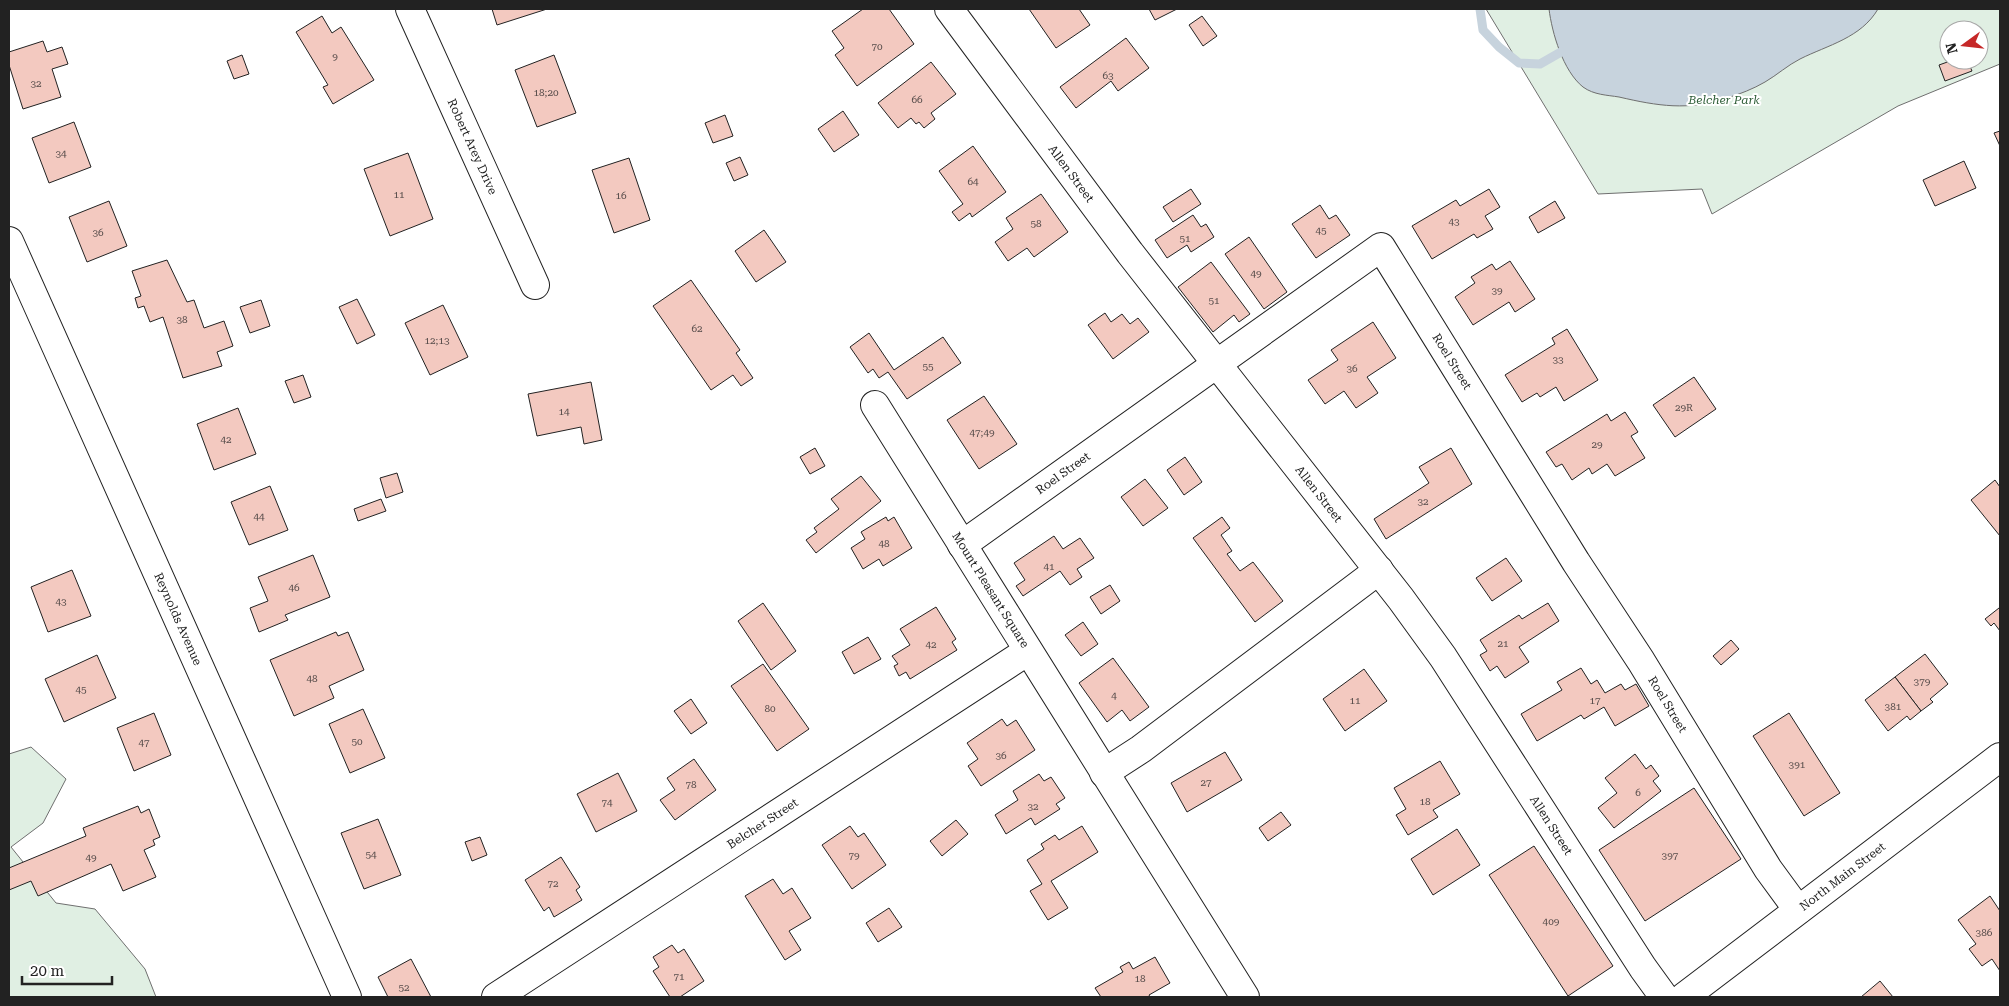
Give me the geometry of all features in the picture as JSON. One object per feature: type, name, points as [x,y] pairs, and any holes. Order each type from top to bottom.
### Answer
[{"type":"street","name":"Robert Arey Drive","points":[[410,9],[535,285]]},
{"type":"street","name":"Allen Street","points":[[949,9],[1075,181],[1216,364],[1379,570],[1442,658],[1643,968],[1664,997]]},
{"type":"street","name":"Reynolds Avenue","points":[[9,241],[347,997]]},
{"type":"street","name":"Roel Street","points":[[962,546],[1382,247],[1576,562],[1641,661],[1768,869],[1798,910]]},
{"type":"street","name":"Mount Pleasant Square","points":[[875,406],[1245,997]]},
{"type":"street","points":[[1104,773],[1141,749],[1379,570]]},
{"type":"street","name":"Belcher Street","points":[[496,997],[1028,651]]},
{"type":"street","name":"North Main Street","points":[[1684,997],[2000,757]]},
{"type":"green space","name":"Belcher Park","points":[[1486,9],[2000,9],[2000,64],[1989,69],[1989,20],[1939,20],[1939,70],[1985,70],[1898,106],[1712,214],[1702,189],[1598,194]]},
{"type":"green space","points":[[31,747],[66,779],[43,823],[11,847],[56,903],[95,909],[145,969],[156,997],[9,997],[9,754]]},
{"type":"shaded area","points":[[1549,9],[1878,9],[1863,27],[1853,34],[1796,61],[1756,87],[1713,102],[1699,105],[1673,106],[1596,93],[1583,87],[1564,62],[1556,40]]},
{"type":"building","points":[[492,9],[547,9],[497,25]]},
{"type":"building","points":[[863,9],[889,9],[914,44],[857,86],[835,55],[844,48],[832,31]]},
{"type":"building","points":[[1029,9],[1079,9],[1090,25],[1056,48]]},
{"type":"building","points":[[1149,9],[1177,9],[1155,20]]},
{"type":"building","points":[[322,16],[332,33],[341,27],[374,80],[333,104],[323,87],[328,85],[296,32]]},
{"type":"building","points":[[1202,16],[1217,36],[1203,46],[1189,25]]},
{"type":"building","points":[[1126,38],[1149,68],[1118,91],[1111,81],[1076,108],[1060,87]]},
{"type":"building","points":[[43,41],[47,52],[62,47],[68,64],[52,69],[61,97],[23,109],[9,65],[9,52]]},
{"type":"building","points":[[242,55],[249,74],[234,79],[227,61]]},
{"type":"building","points":[[554,55],[576,113],[537,127],[515,70]]},
{"type":"building","points":[[931,62],[956,94],[931,113],[935,119],[924,128],[919,122],[916,124],[911,118],[898,128],[878,103]]},
{"type":"building","points":[[1941,70],[1972,71],[1945,81]]},
{"type":"building","points":[[843,111],[859,135],[834,152],[818,129]]},
{"type":"building","points":[[725,115],[733,136],[713,143],[705,123]]},
{"type":"building","points":[[74,122],[91,167],[49,183],[32,138]]},
{"type":"building","points":[[2000,131],[2000,146],[1994,133]]},
{"type":"building","points":[[973,146],[1006,192],[972,217],[970,213],[959,221],[952,212],[963,204],[939,171]]},
{"type":"building","points":[[408,153],[433,219],[390,236],[364,169]]},
{"type":"building","points":[[740,157],[748,175],[734,181],[726,163]]},
{"type":"building","points":[[629,158],[650,220],[614,233],[592,170]]},
{"type":"building","points":[[1964,161],[1976,188],[1935,206],[1923,180]]},
{"type":"building","points":[[1191,189],[1201,204],[1173,222],[1163,207]]},
{"type":"building","points":[[1489,189],[1500,207],[1485,216],[1493,229],[1477,238],[1474,234],[1432,259],[1412,226],[1456,200],[1460,206]]},
{"type":"building","points":[[1041,194],[1068,232],[1034,257],[1027,248],[1008,261],[995,242],[1013,229],[1006,218]]},
{"type":"building","points":[[109,201],[127,246],[87,262],[69,217]]},
{"type":"building","points":[[1555,201],[1565,218],[1538,233],[1529,217]]},
{"type":"building","points":[[1320,205],[1329,219],[1336,215],[1350,235],[1316,258],[1292,224]]},
{"type":"building","points":[[1193,215],[1201,227],[1206,224],[1214,237],[1191,252],[1187,245],[1167,258],[1155,240]]},
{"type":"building","points":[[764,230],[786,262],[756,282],[735,251]]},
{"type":"building","points":[[1249,237],[1287,292],[1264,309],[1225,254]]},
{"type":"building","points":[[167,260],[187,302],[194,300],[204,328],[224,321],[233,346],[217,352],[222,366],[183,378],[163,317],[150,322],[144,306],[138,308],[135,298],[141,296],[132,271]]},
{"type":"building","points":[[1510,261],[1535,299],[1515,312],[1509,302],[1473,325],[1455,297],[1475,283],[1471,277],[1492,264],[1496,270]]},
{"type":"building","points":[[1211,262],[1250,314],[1239,322],[1234,315],[1213,332],[1178,287]]},
{"type":"building","points":[[691,280],[740,350],[736,353],[753,378],[741,386],[733,375],[711,390],[653,306]]},
{"type":"building","points":[[357,299],[375,335],[357,344],[339,307]]},
{"type":"building","points":[[261,300],[270,326],[250,333],[240,307]]},
{"type":"building","points":[[443,305],[468,357],[430,375],[405,323]]},
{"type":"building","points":[[1105,313],[1111,322],[1122,314],[1130,324],[1138,318],[1149,332],[1113,359],[1088,325]]},
{"type":"building","points":[[1373,322],[1396,358],[1367,377],[1378,393],[1356,408],[1344,391],[1325,404],[1308,380],[1338,360],[1331,350]]},
{"type":"building","points":[[1567,329],[1598,380],[1564,401],[1556,387],[1540,397],[1537,393],[1522,402],[1505,375],[1555,344],[1552,338]]},
{"type":"building","points":[[869,333],[894,370],[943,337],[961,363],[907,399],[888,372],[879,378],[873,369],[868,373],[850,347]]},
{"type":"building","points":[[303,375],[311,397],[294,403],[285,381]]},
{"type":"building","points":[[1694,377],[1716,409],[1675,437],[1653,405]]},
{"type":"building","points":[[591,382],[602,440],[584,444],[581,427],[537,436],[528,394]]},
{"type":"building","points":[[984,396],[1017,444],[979,469],[947,420]]},
{"type":"building","points":[[238,408],[256,454],[214,470],[197,424]]},
{"type":"building","points":[[1625,412],[1638,432],[1631,436],[1645,458],[1615,476],[1607,464],[1592,474],[1589,468],[1572,480],[1562,464],[1556,467],[1546,452],[1607,414],[1611,421]]},
{"type":"building","points":[[815,448],[825,466],[810,474],[800,457]]},
{"type":"building","points":[[1451,448],[1472,484],[1386,539],[1374,519],[1429,483],[1419,467]]},
{"type":"building","points":[[1185,457],[1202,482],[1184,495],[1167,470]]},
{"type":"building","points":[[397,473],[403,492],[386,498],[380,478]]},
{"type":"building","points":[[861,476],[881,501],[816,553],[806,540],[817,532],[814,528],[839,509],[831,499]]},
{"type":"building","points":[[1145,479],[1168,508],[1143,526],[1121,497]]},
{"type":"building","points":[[1995,480],[2000,487],[2000,536],[1971,500]]},
{"type":"building","points":[[270,486],[288,530],[249,545],[231,502]]},
{"type":"building","points":[[381,499],[386,511],[358,521],[354,509]]},
{"type":"building","points":[[886,517],[888,521],[894,517],[912,548],[883,566],[879,559],[863,569],[851,548],[865,539],[861,532]]},
{"type":"building","points":[[1222,517],[1230,528],[1221,535],[1232,551],[1227,554],[1240,571],[1253,562],[1283,601],[1255,622],[1193,538]]},
{"type":"building","points":[[1054,536],[1063,549],[1080,538],[1094,558],[1077,569],[1082,577],[1070,585],[1060,571],[1023,596],[1016,586],[1025,580],[1014,563]]},
{"type":"building","points":[[313,555],[330,597],[285,615],[288,620],[259,632],[250,608],[268,601],[258,577]]},
{"type":"building","points":[[1506,558],[1522,581],[1492,601],[1476,578]]},
{"type":"building","points":[[72,570],[91,616],[48,632],[31,587]]},
{"type":"building","points":[[1110,585],[1120,601],[1101,614],[1090,597]]},
{"type":"building","points":[[763,603],[796,651],[771,670],[738,621]]},
{"type":"building","points":[[1548,603],[1559,621],[1519,647],[1529,662],[1505,678],[1497,666],[1490,671],[1480,655],[1487,651],[1480,640],[1519,615],[1522,619]]},
{"type":"building","points":[[936,607],[956,639],[952,642],[957,650],[910,679],[906,672],[899,676],[894,666],[898,664],[892,656],[910,645],[900,629]]},
{"type":"building","points":[[1999,608],[2000,631],[1994,623],[1991,626],[1985,619]]},
{"type":"building","points":[[1083,622],[1098,644],[1081,656],[1065,635]]},
{"type":"building","points":[[336,632],[338,636],[348,632],[364,670],[329,686],[334,698],[294,716],[270,660]]},
{"type":"building","points":[[868,637],[881,659],[854,674],[842,652]]},
{"type":"building","points":[[1731,640],[1739,649],[1721,665],[1713,656]]},
{"type":"building","points":[[1925,654],[1948,684],[1930,699],[1933,702],[1921,711],[1895,677]]},
{"type":"building","points":[[97,655],[116,698],[64,722],[45,679]]},
{"type":"building","points":[[1113,658],[1149,707],[1130,721],[1122,710],[1107,722],[1079,683]]},
{"type":"building","points":[[763,664],[809,729],[777,751],[731,686]]},
{"type":"building","points":[[1581,668],[1591,684],[1597,680],[1605,693],[1621,684],[1625,690],[1636,684],[1649,706],[1615,726],[1604,707],[1584,719],[1581,715],[1537,741],[1521,714],[1562,690],[1557,682]]},
{"type":"building","points":[[1364,669],[1387,701],[1345,731],[1323,699]]},
{"type":"building","points":[[1895,677],[1921,711],[1910,720],[1907,716],[1888,731],[1865,700]]},
{"type":"building","points":[[691,699],[707,723],[691,734],[674,711]]},
{"type":"building","points":[[363,709],[385,758],[350,773],[329,724]]},
{"type":"building","points":[[154,713],[171,755],[134,771],[117,728]]},
{"type":"building","points":[[1789,713],[1840,793],[1804,816],[1753,736]]},
{"type":"building","points":[[1002,719],[1007,726],[1016,720],[1035,750],[981,786],[968,766],[978,759],[967,743]]},
{"type":"building","points":[[1225,752],[1242,780],[1187,812],[1171,783]]},
{"type":"building","points":[[1635,754],[1646,769],[1651,765],[1659,776],[1653,781],[1661,791],[1614,828],[1598,808],[1617,793],[1605,778]]},
{"type":"building","points":[[694,759],[716,790],[675,820],[660,800],[675,790],[667,778]]},
{"type":"building","points":[[1440,761],[1460,794],[1433,810],[1438,817],[1408,835],[1396,815],[1406,809],[1394,788]]},
{"type":"building","points":[[618,773],[637,811],[596,832],[577,794]]},
{"type":"building","points":[[1039,774],[1044,781],[1051,777],[1065,798],[1056,804],[1060,809],[1035,825],[1031,818],[1006,834],[995,815],[1018,800],[1013,791]]},
{"type":"building","points":[[1694,788],[1741,859],[1645,921],[1599,850]]},
{"type":"building","points":[[138,806],[141,813],[149,809],[160,837],[153,840],[155,845],[144,850],[156,877],[123,891],[111,864],[38,896],[31,881],[9,890],[9,868],[86,836],[83,828]]},
{"type":"building","points":[[1281,812],[1291,825],[1268,841],[1259,828]]},
{"type":"building","points":[[378,819],[401,875],[364,889],[341,833]]},
{"type":"building","points":[[956,820],[968,834],[942,856],[930,841]]},
{"type":"building","points":[[850,826],[858,837],[864,833],[886,865],[852,889],[822,845]]},
{"type":"building","points":[[1082,826],[1098,852],[1051,881],[1068,908],[1048,920],[1030,891],[1042,884],[1027,860],[1044,849],[1041,844],[1055,835],[1059,840]]},
{"type":"building","points":[[1457,829],[1480,865],[1433,895],[1411,859]]},
{"type":"building","points":[[480,837],[487,855],[472,861],[465,842]]},
{"type":"building","points":[[1534,846],[1613,966],[1568,996],[1489,875]]},
{"type":"building","points":[[561,857],[580,887],[576,890],[582,900],[554,917],[549,907],[544,911],[525,880]]},
{"type":"building","points":[[773,879],[783,894],[792,888],[811,918],[789,931],[801,950],[785,960],[745,896]]},
{"type":"building","points":[[1990,896],[2000,911],[2000,971],[1992,959],[1982,966],[1969,949],[1976,944],[1958,920]]},
{"type":"building","points":[[889,908],[902,927],[878,942],[866,923]]},
{"type":"building","points":[[672,945],[678,953],[684,949],[704,981],[680,997],[670,997],[653,971],[659,967],[653,957]]},
{"type":"building","points":[[1155,957],[1170,983],[1149,995],[1150,997],[1101,997],[1095,988],[1123,972],[1120,967],[1129,962],[1133,969]]},
{"type":"building","points":[[411,959],[431,997],[388,997],[378,977]]},
{"type":"building","points":[[1880,981],[1893,997],[1861,997]]},
{"type":"waterway","points":[[1480,9],[1483,30],[1499,47],[1519,63],[1540,64],[1561,52]]}]
